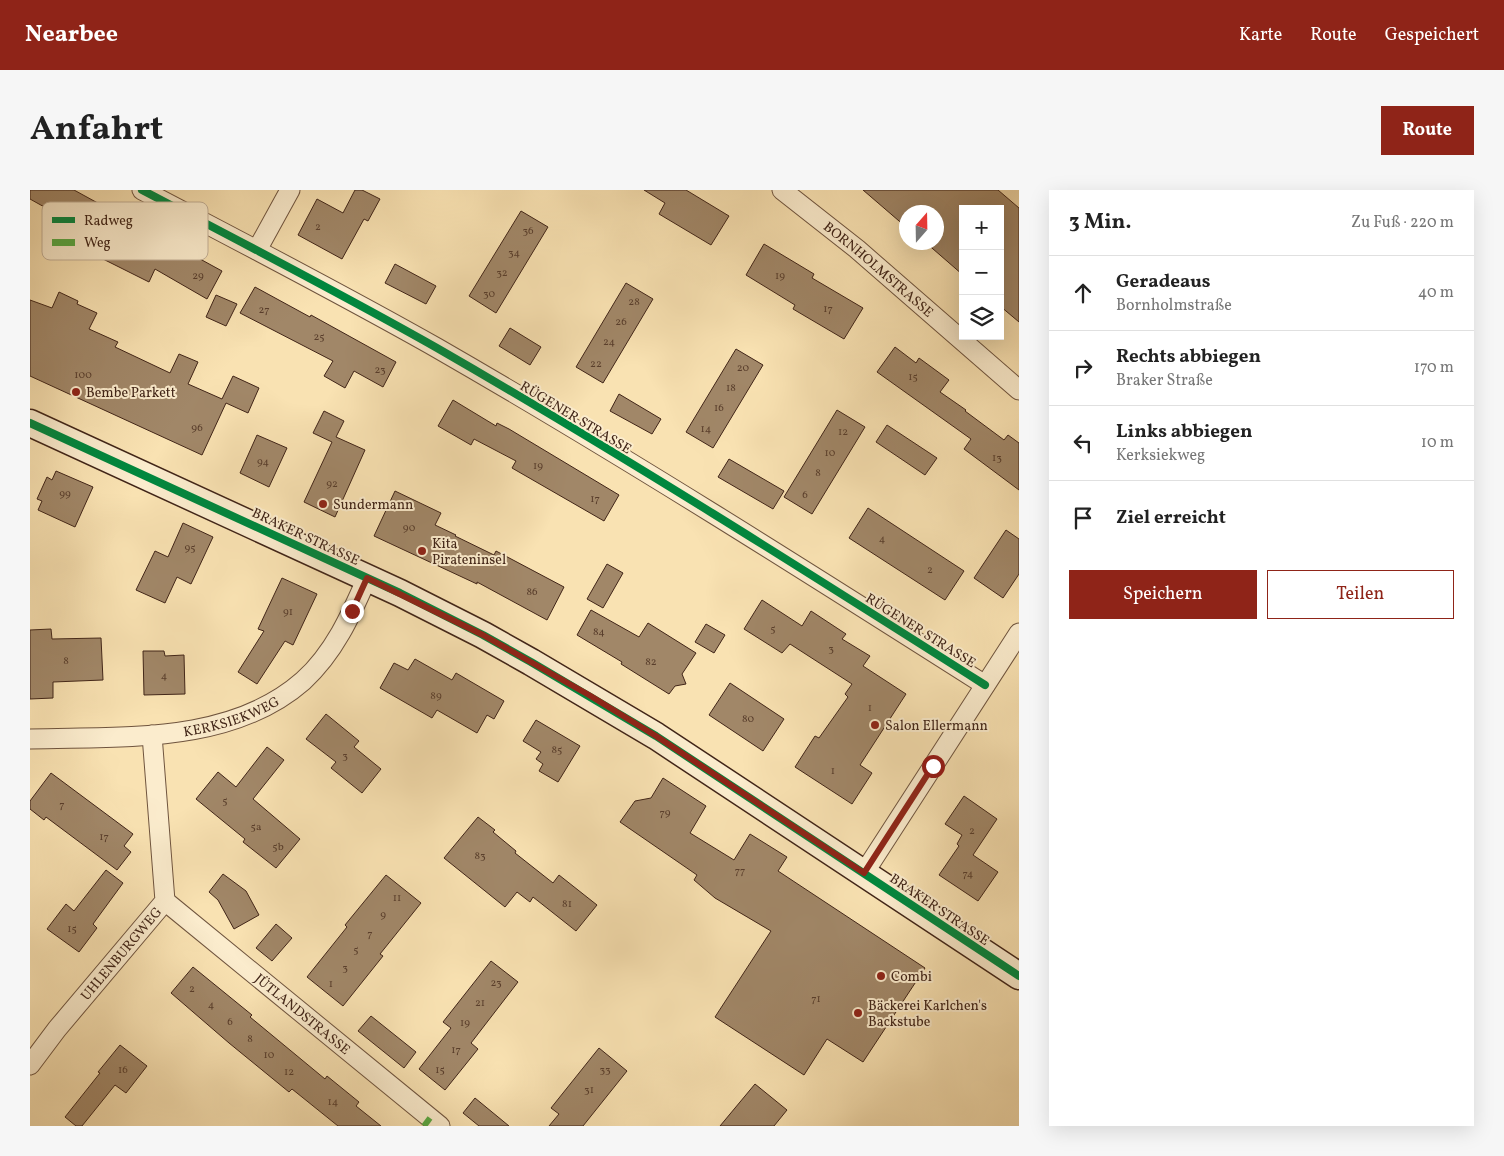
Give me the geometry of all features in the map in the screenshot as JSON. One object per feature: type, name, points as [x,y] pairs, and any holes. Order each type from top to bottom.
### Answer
[{"type":"main road","name":"BRAKER STRASSE","points":[[30,423],[367,578],[483,635],[589,695],[656,736],[1019,976]]},
{"type":"street","name":"RÜGENER STRASSE","points":[[142,190],[165,202]]},
{"type":"street","points":[[257,250],[290,190]]},
{"type":"street","name":"BORNHOLMSTRASSE","points":[[782,190],[883,271],[1019,390]]},
{"type":"street","name":"RÜGENER STRASSE","points":[[208,224],[477,372],[804,570],[985,685]]},
{"type":"street","name":"KERKSIEKWEG","points":[[30,739],[152,735],[193,730],[229,722],[270,705],[304,680],[338,638],[346,625],[367,578]]},
{"type":"street","points":[[864,873],[1019,633]]},
{"type":"street","name":"UHLENBURGWEG","points":[[30,1065],[69,1015],[165,902],[152,735]]},
{"type":"street","name":"JÜTLANDSTRASSE","points":[[165,902],[440,1126]]},
{"type":"building","points":[[30,190],[74,190],[96,202],[42,202],[42,206],[30,199]]},
{"type":"building","points":[[355,190],[362,190],[380,199],[368,221],[364,219],[342,259],[298,235],[317,199],[343,213]]},
{"type":"building","points":[[644,190],[686,190],[729,216],[711,245],[659,214],[665,203]]},
{"type":"building","points":[[863,190],[998,190],[1019,208],[1019,322],[1004,309],[1004,205],[959,205],[959,272],[934,250],[944,250],[944,205],[899,205],[899,221]]},
{"type":"building","points":[[521,211],[548,227],[496,313],[469,296]]},
{"type":"building","points":[[764,244],[814,274],[812,278],[863,308],[844,339],[793,309],[795,305],[746,275]]},
{"type":"building","points":[[105,260],[202,260],[222,271],[207,299],[155,269],[149,282]]},
{"type":"building","points":[[395,264],[436,286],[426,304],[385,283]]},
{"type":"building","points":[[626,283],[653,299],[603,383],[576,367]]},
{"type":"building","points":[[255,287],[310,317],[311,315],[396,362],[383,387],[354,371],[345,388],[324,376],[333,361],[240,313]]},
{"type":"building","points":[[59,292],[78,301],[77,304],[97,313],[89,329],[118,342],[115,347],[170,373],[179,354],[198,362],[188,384],[222,399],[233,376],[259,388],[248,413],[226,403],[202,455],[30,376],[30,300],[52,308]]},
{"type":"building","points":[[216,295],[237,304],[226,326],[206,317]]},
{"type":"building","points":[[510,328],[541,347],[530,365],[499,346]]},
{"type":"building","points":[[895,347],[916,363],[919,358],[949,380],[940,392],[1004,440],[1008,435],[1019,443],[1019,490],[964,449],[971,439],[877,372]]},
{"type":"building","points":[[736,349],[763,365],[713,448],[686,432]]},
{"type":"building","points":[[619,394],[661,419],[652,434],[610,411]]},
{"type":"building","points":[[453,400],[496,426],[497,423],[509,429],[619,495],[604,521],[512,468],[516,461],[474,439],[471,445],[438,426]]},
{"type":"building","points":[[837,410],[865,427],[812,514],[784,497]]},
{"type":"building","points":[[324,411],[344,421],[336,437],[365,450],[335,517],[304,502],[332,442],[313,433]]},
{"type":"building","points":[[887,425],[937,458],[925,475],[876,442]]},
{"type":"building","points":[[257,435],[287,448],[269,487],[240,473]]},
{"type":"building","points":[[729,459],[784,491],[773,509],[718,477]]},
{"type":"building","points":[[56,471],[93,487],[75,527],[38,510],[42,501],[37,499],[47,477],[52,480]]},
{"type":"building","points":[[395,491],[441,513],[435,525],[494,555],[496,551],[564,587],[547,620],[477,582],[477,584],[374,536]]},
{"type":"building","points":[[868,508],[964,571],[945,600],[849,538]]},
{"type":"building","points":[[183,523],[213,537],[191,584],[177,577],[165,603],[136,590],[155,551],[168,557]]},
{"type":"building","points":[[1006,530],[1019,539],[1019,574],[1003,598],[974,578]]},
{"type":"building","points":[[607,564],[623,573],[603,608],[587,599]]},
{"type":"building","points":[[282,578],[317,594],[293,645],[285,641],[257,684],[238,672],[264,631],[258,629]]},
{"type":"building","points":[[762,600],[802,626],[811,611],[846,634],[842,639],[870,656],[863,666],[906,694],[860,765],[872,773],[852,804],[795,767],[815,736],[819,738],[848,697],[845,694],[852,684],[790,644],[782,653],[744,629]]},
{"type":"building","points":[[591,610],[639,637],[648,623],[696,653],[682,674],[686,684],[675,686],[669,694],[621,664],[622,662],[577,635]]},
{"type":"building","points":[[706,624],[725,635],[714,653],[695,642]]},
{"type":"building","points":[[51,629],[52,639],[101,638],[103,680],[53,682],[53,698],[30,699],[30,630]]},
{"type":"building","points":[[143,651],[164,651],[165,656],[184,655],[185,694],[144,695]]},
{"type":"building","points":[[415,659],[452,680],[456,673],[504,701],[494,719],[487,715],[477,733],[437,710],[432,718],[380,688],[394,663],[408,670]]},
{"type":"building","points":[[730,683],[784,719],[763,751],[709,715]]},
{"type":"building","points":[[326,714],[359,741],[354,747],[381,769],[362,793],[331,768],[336,762],[306,739]]},
{"type":"building","points":[[536,720],[580,746],[558,782],[539,771],[543,764],[536,759],[541,752],[523,741]]},
{"type":"building","points":[[267,747],[284,760],[253,799],[300,839],[276,868],[243,842],[245,839],[196,799],[218,772],[236,787]]},
{"type":"building","points":[[51,773],[133,834],[124,846],[131,852],[117,870],[46,817],[44,820],[30,809],[30,801]]},
{"type":"building","points":[[663,778],[706,806],[690,833],[734,860],[750,834],[787,857],[778,871],[925,968],[863,1062],[827,1039],[804,1075],[715,1017],[771,931],[715,898],[694,880],[697,875],[620,822],[635,801],[651,798]]},
{"type":"building","points":[[964,796],[997,819],[973,855],[998,872],[978,901],[939,875],[959,846],[957,844],[962,835],[945,824]]},
{"type":"building","points":[[478,817],[495,830],[493,832],[516,851],[515,853],[553,883],[559,875],[597,905],[576,931],[533,897],[530,902],[517,892],[505,907],[444,858]]},
{"type":"building","points":[[106,870],[123,883],[93,924],[97,928],[79,952],[47,929],[66,904],[74,911]]},
{"type":"building","points":[[223,874],[246,891],[259,915],[234,929],[218,900],[209,892]]},
{"type":"building","points":[[386,875],[421,903],[380,954],[383,956],[343,1006],[307,977],[347,927],[345,925]]},
{"type":"building","points":[[276,924],[292,938],[272,961],[256,948]]},
{"type":"building","points":[[491,961],[518,982],[471,1043],[478,1049],[445,1090],[419,1069],[451,1028],[443,1022]]},
{"type":"building","points":[[193,967],[252,1015],[250,1017],[325,1079],[327,1076],[359,1102],[356,1106],[381,1126],[338,1126],[292,1089],[289,1092],[229,1043],[171,993]]},
{"type":"building","points":[[371,1016],[416,1052],[404,1068],[358,1031]]},
{"type":"building","points":[[120,1045],[147,1066],[126,1093],[115,1085],[82,1126],[76,1126],[65,1117]]},
{"type":"building","points":[[599,1048],[627,1071],[583,1126],[549,1126],[559,1114],[551,1108]]},
{"type":"building","points":[[755,1084],[787,1110],[774,1126],[720,1126]]},
{"type":"building","points":[[475,1098],[509,1126],[479,1126],[463,1113]]},
{"type":"marked path","points":[[424,1126],[430,1118]]},
{"type":"cycle path","points":[[142,190],[165,202]]},
{"type":"cycle path","points":[[208,225],[364,307],[507,388],[713,514],[985,685]]},
{"type":"cycle path","points":[[30,423],[400,593],[483,635],[656,736],[1019,976]]},
{"type":"place","name":"Bembe Parkett","points":[[76,392]]},
{"type":"place","name":"Sundermann","points":[[323,504]]},
{"type":"place","name":"Kita Pirateninsel","points":[[422,551]]},
{"type":"place","name":"Salon Ellermann","points":[[875,725]]},
{"type":"place","name":"Combi","points":[[881,976]]},
{"type":"place","name":"Bäckerei Karlchen's Backstube","points":[[858,1013]]},
{"type":"route","points":[[352,611],[367,578],[483,635],[543,668],[656,736],[864,873],[933,766]]}]
